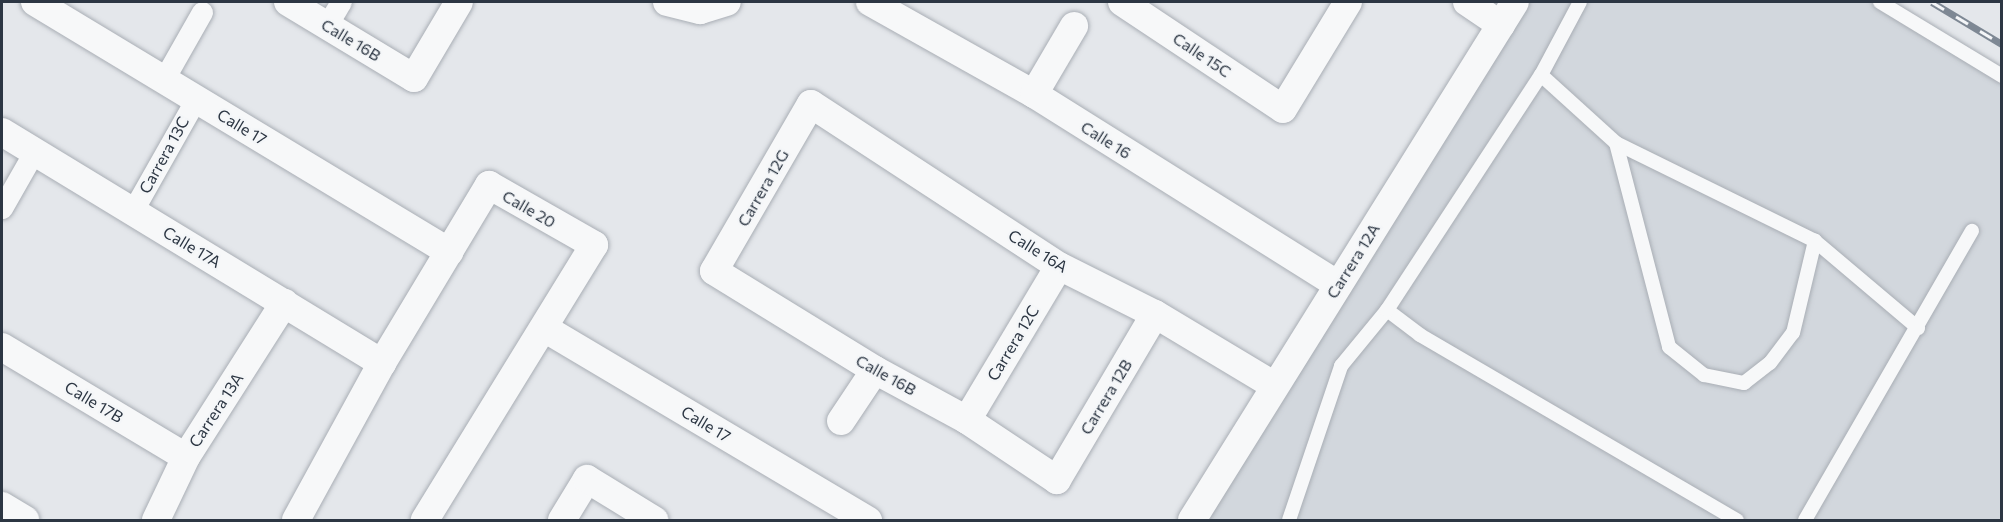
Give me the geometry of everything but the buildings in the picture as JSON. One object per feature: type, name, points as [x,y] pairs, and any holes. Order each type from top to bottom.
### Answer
[{"type":"street","name":"Calle 17","points":[[35,2],[449,252]]},
{"type":"street","name":"Calle 16B","points":[[288,2],[334,13],[414,78],[459,2]]},
{"type":"street","points":[[667,2],[700,10],[727,2]]},
{"type":"street","name":"Calle 16","points":[[870,2],[1034,94],[1338,285]]},
{"type":"street","name":"Calle 15C","points":[[1122,2],[1283,109],[1348,2]]},
{"type":"street","points":[[1467,2],[1508,13]]},
{"type":"street","points":[[164,79],[202,12]]},
{"type":"street","name":"Carrera 12A","points":[[1192,520],[1273,386],[1508,13]]},
{"type":"street","points":[[1034,94],[1074,26]]},
{"type":"street","name":"Carrera 13C","points":[[132,212],[196,99]]},
{"type":"street","name":"Calle 16A","points":[[811,104],[1059,266],[1155,314],[1273,386]]},
{"type":"street","name":"Carrera 12G","points":[[714,271],[811,104]]},
{"type":"street","name":"Calle 17A","points":[[2,132],[382,363]]},
{"type":"street","points":[[2,208],[34,152]]},
{"type":"street","name":"Calle 20","points":[[297,520],[382,363],[489,185],[594,245],[425,520]]},
{"type":"street","name":"Carrera 12C","points":[[967,420],[1059,266]]},
{"type":"street","name":"Calle 16B","points":[[714,271],[875,370],[967,420],[1057,480]]},
{"type":"street","name":"Carrera 13A","points":[[156,520],[186,457],[285,303]]},
{"type":"street","name":"Carrera 12B","points":[[1057,480],[1155,314]]},
{"type":"street","name":"Calle 17","points":[[544,327],[868,520]]},
{"type":"street","name":"Calle 17B","points":[[2,346],[186,457]]},
{"type":"street","points":[[841,422],[875,370]]},
{"type":"street","points":[[562,520],[587,479],[654,520]]},
{"type":"street","points":[[2,506],[25,520]]},
{"type":"lane","points":[[1289,520],[1341,366],[1387,310],[1541,75],[1580,2]]},
{"type":"lane","points":[[1880,2],[2001,76]]},
{"type":"lane","points":[[1541,75],[1616,143],[1815,241],[1918,328]]},
{"type":"lane","points":[[1616,143],[1669,346],[1704,375],[1744,383],[1770,363],[1793,333],[1815,241]]},
{"type":"lane","points":[[1805,520],[1972,231]]},
{"type":"lane","points":[[1387,310],[1420,335],[1737,520]]},
{"type":"shaded area","points":[[1516,2],[1887,2],[2001,70],[2001,520],[1192,520]]},
{"type":"railway","points":[[1932,2],[2002,44]]}]
